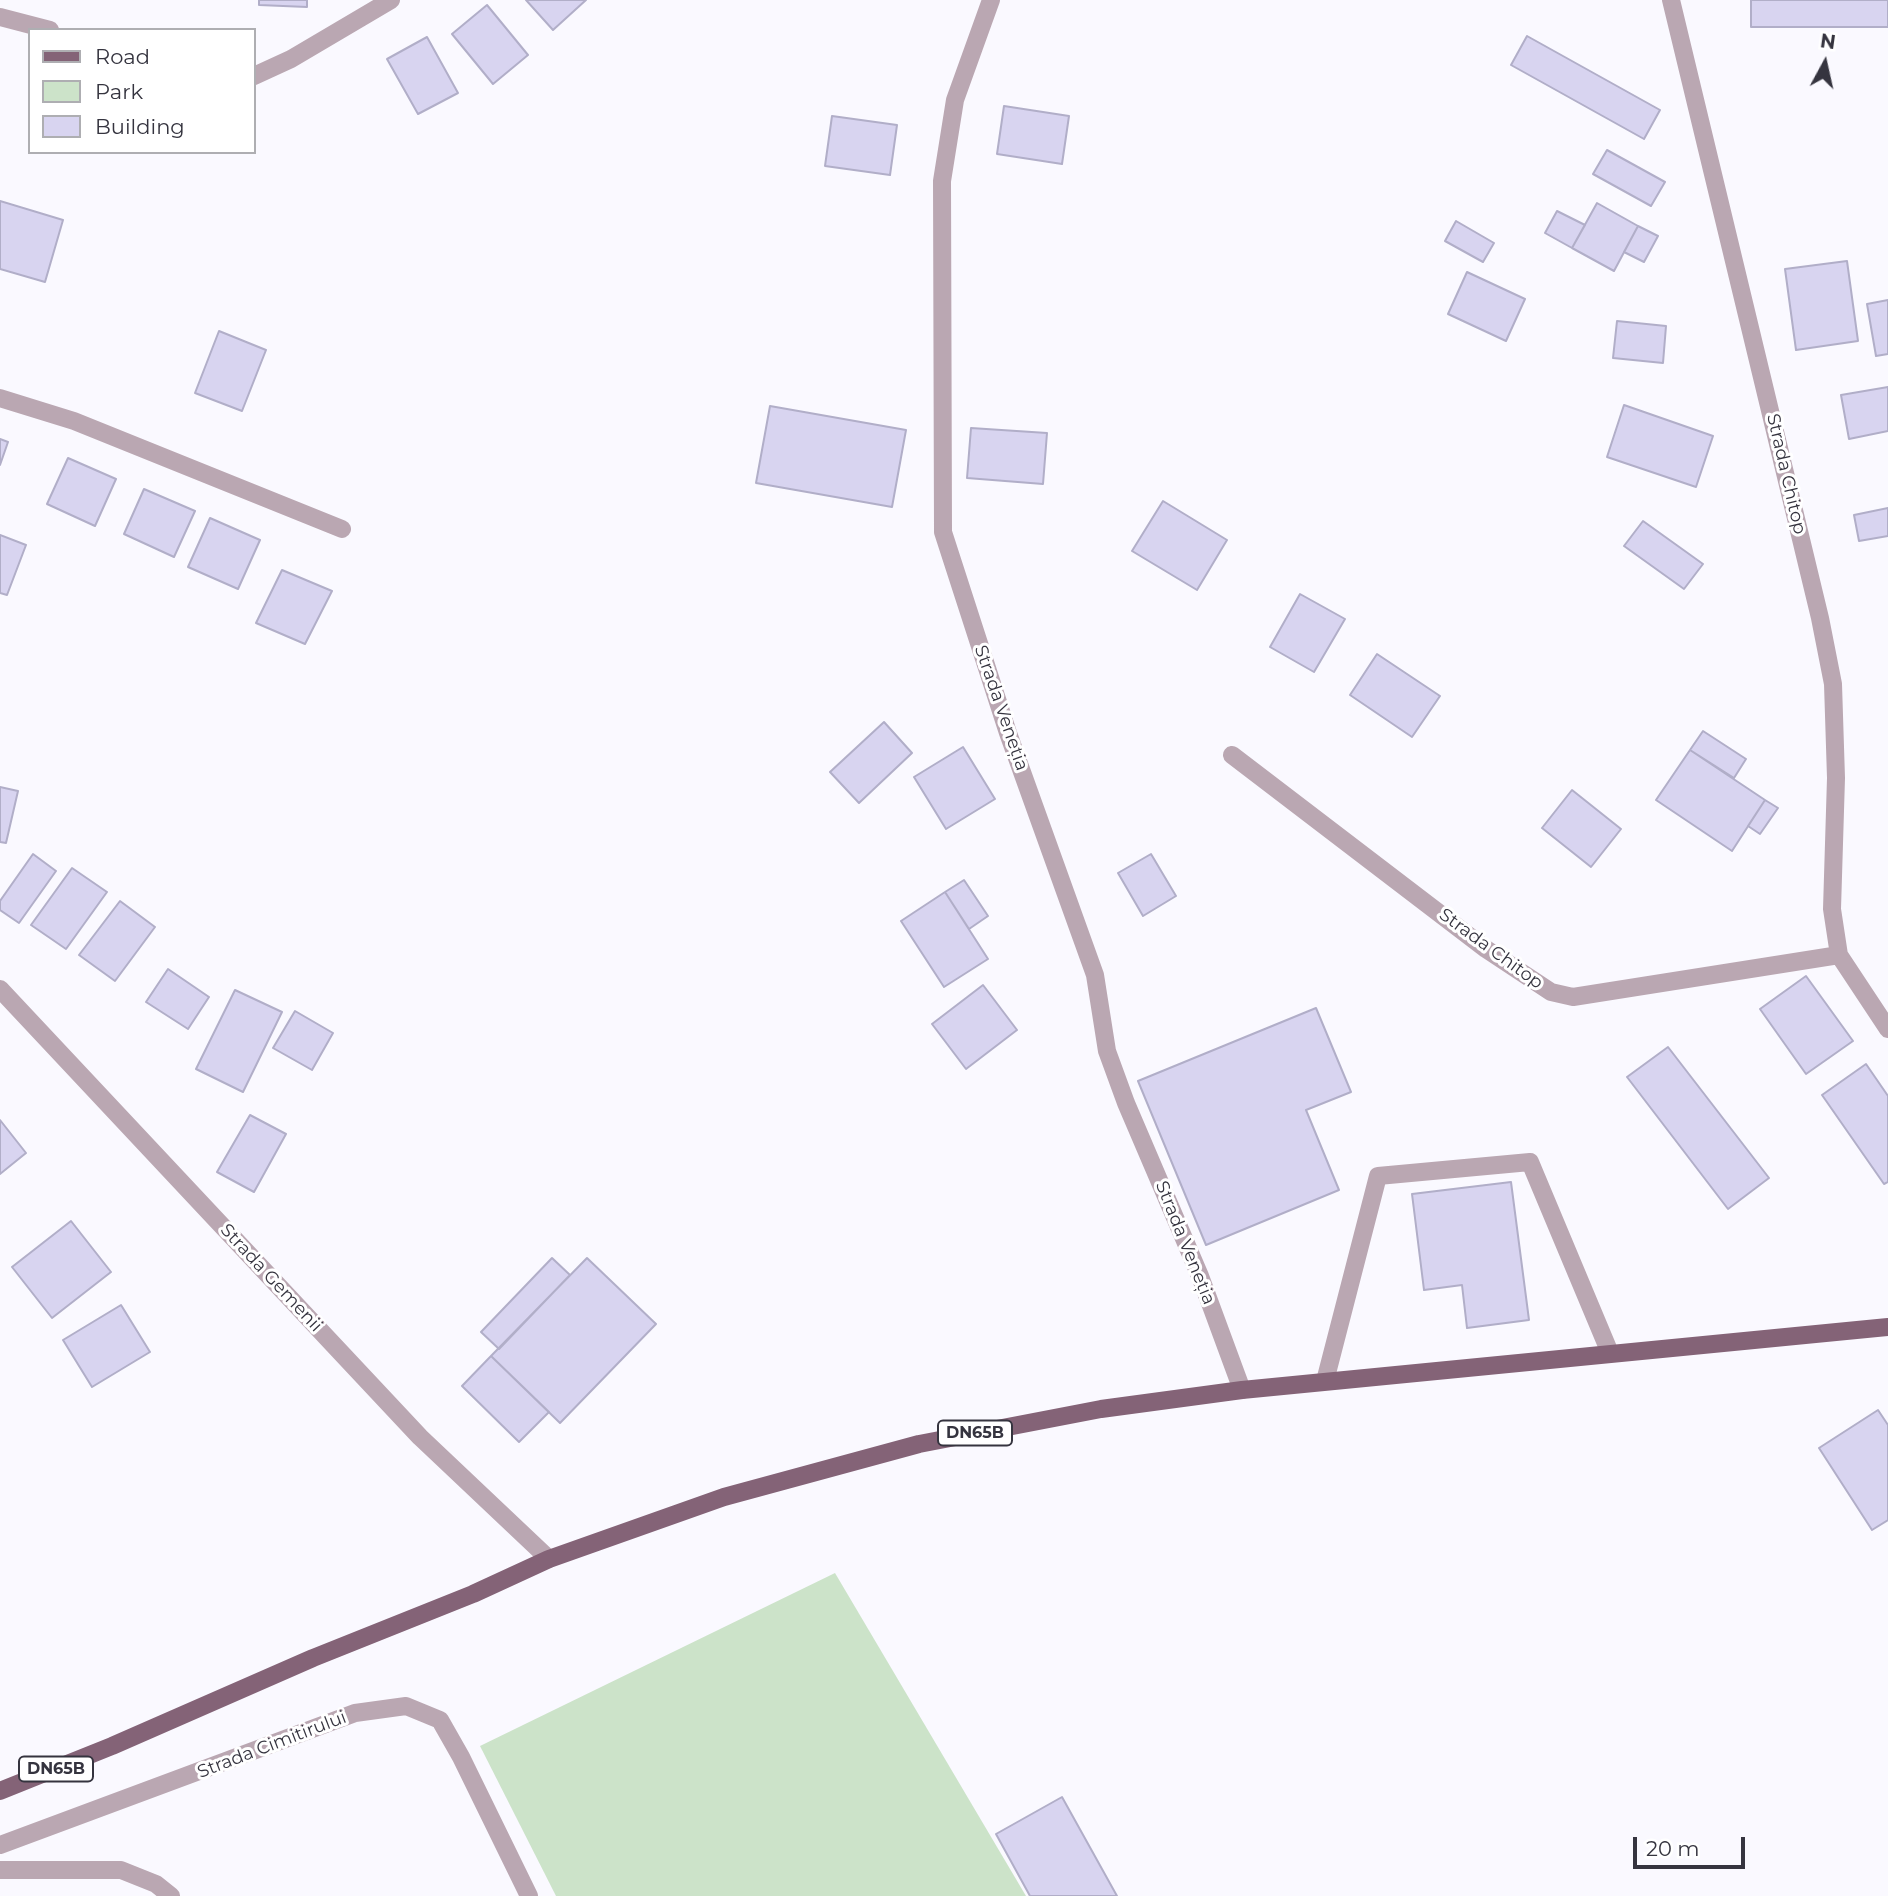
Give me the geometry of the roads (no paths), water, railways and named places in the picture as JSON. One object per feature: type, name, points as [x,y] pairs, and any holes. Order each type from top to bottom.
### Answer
[{"type":"main road","name":"DN65B","points":[[0,1791],[112,1746],[313,1658],[473,1594],[550,1559],[723,1497],[919,1444],[1101,1409],[1242,1390],[1888,1327]]},
{"type":"street","points":[[256,75],[291,59],[390,0]]},
{"type":"street","name":"Strada Veneția","points":[[991,0],[955,100],[942,181],[943,532],[1008,733],[1095,975],[1107,1051],[1126,1103],[1200,1276],[1242,1390]]},
{"type":"street","name":"Strada Chitop","points":[[1671,0],[1833,684],[1836,778],[1832,909],[1839,955],[1888,1029]]},
{"type":"street","points":[[0,17],[42,28]]},
{"type":"street","points":[[0,398],[74,421],[342,529]]},
{"type":"street","name":"Strada Chitop","points":[[1232,755],[1486,949],[1551,992],[1573,998],[1839,955]]},
{"type":"street","name":"Strada Gemenii","points":[[0,989],[420,1437],[550,1559]]},
{"type":"street","points":[[1325,1381],[1378,1176],[1530,1162],[1611,1353]]},
{"type":"street","name":"Strada Cimitirului","points":[[0,1845],[355,1713],[406,1706],[440,1720],[529,1896]]},
{"type":"street","points":[[0,1870],[121,1870],[156,1884],[171,1896]]}]
